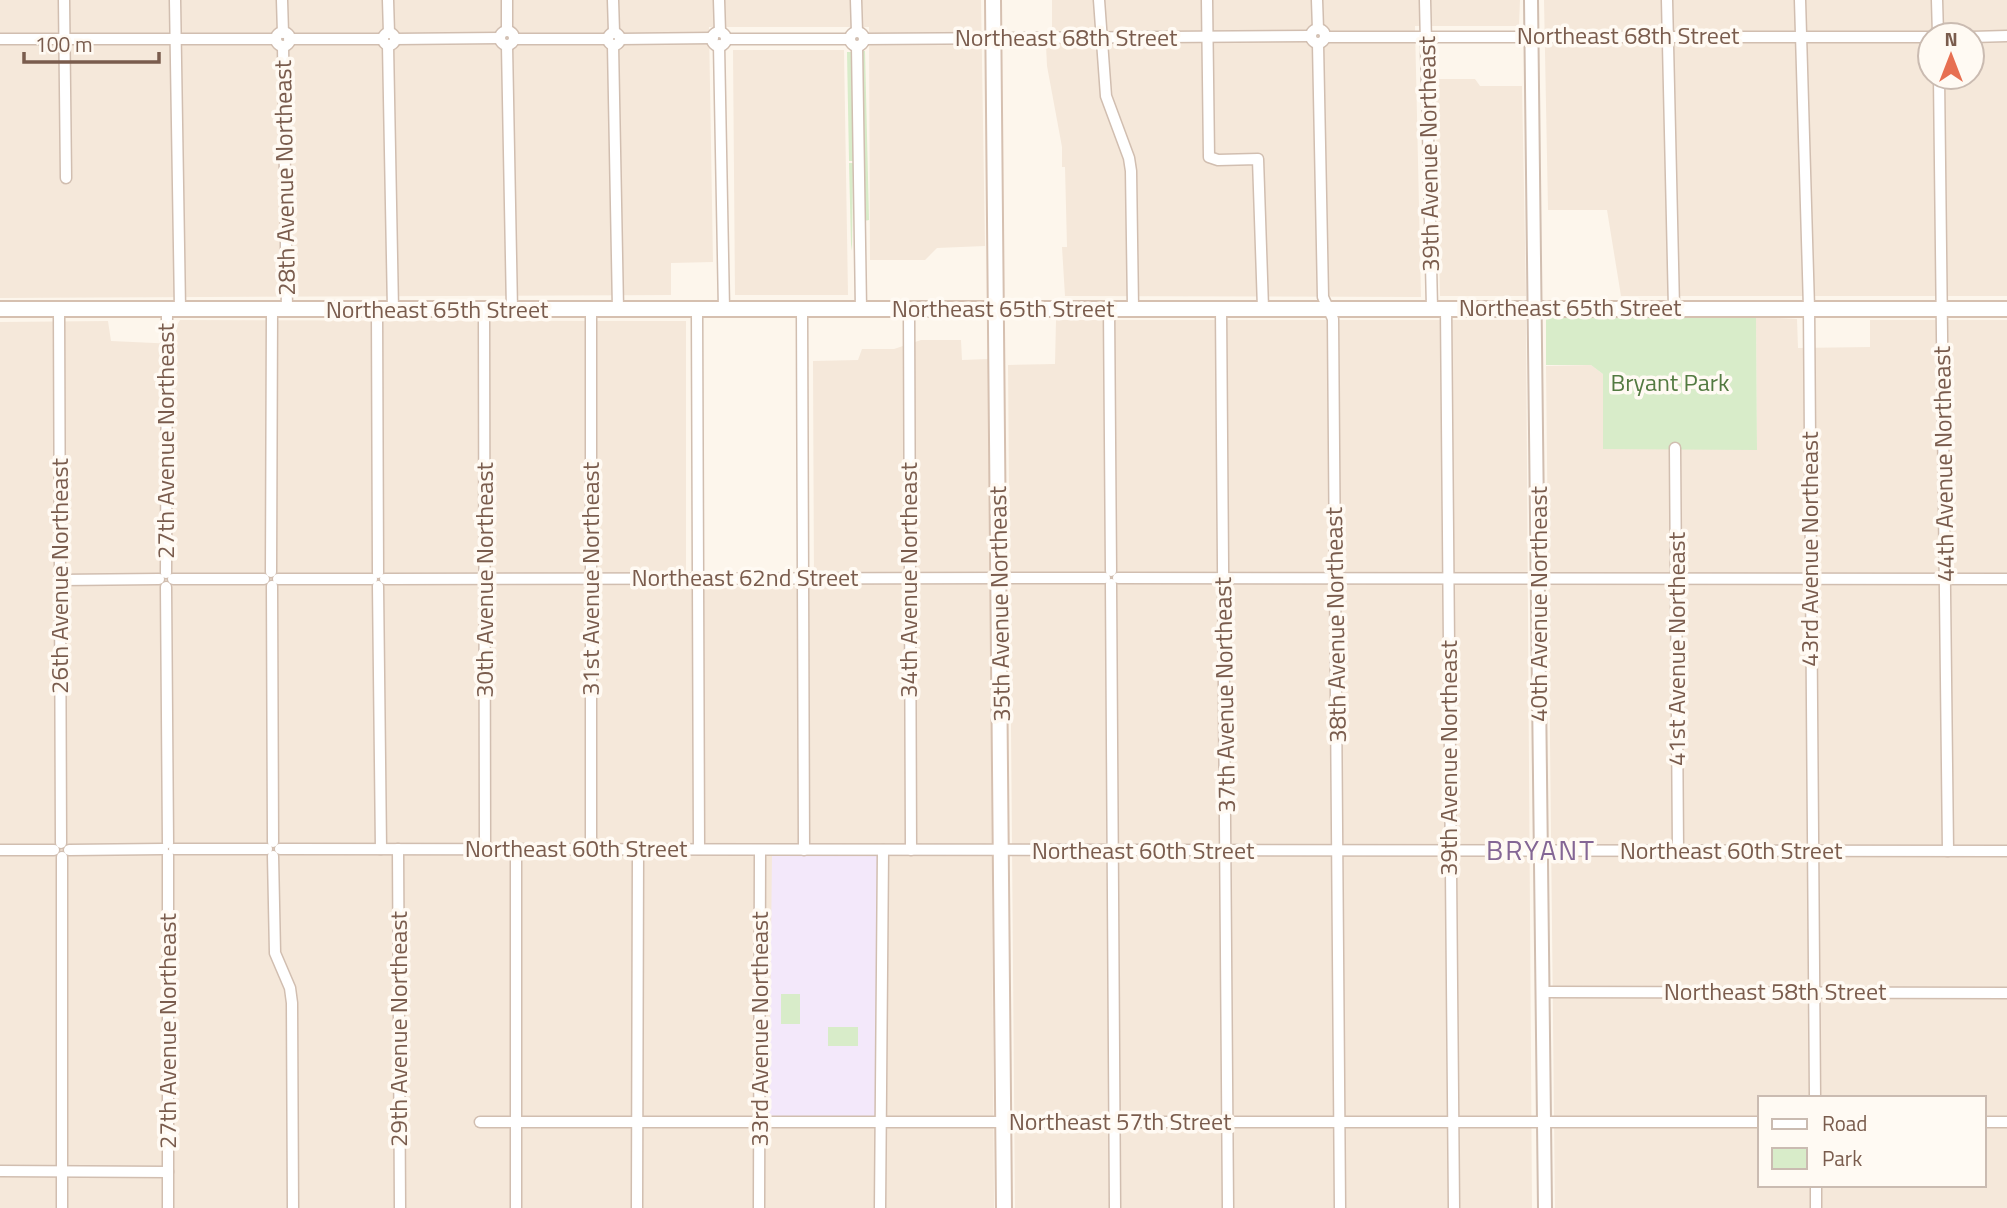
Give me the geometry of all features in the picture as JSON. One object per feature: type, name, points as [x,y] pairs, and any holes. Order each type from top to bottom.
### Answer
[{"type":"main road","name":"35th Avenue Northeast","points":[[993,0],[998,309],[1004,1208]]},
{"type":"main road","name":"Northeast 65th Street","points":[[0,309],[2007,309]]},
{"type":"street","points":[[64,0],[66,178]]},
{"type":"street","name":"27th Avenue Northeast","points":[[168,1208],[166,579],[173,309],[175,0]]},
{"type":"street","name":"28th Avenue Northeast","points":[[282,0],[287,310]]},
{"type":"street","points":[[388,0],[393,310]]},
{"type":"street","points":[[507,0],[512,310]]},
{"type":"street","points":[[613,0],[618,309]]},
{"type":"street","points":[[719,0],[723,309]]},
{"type":"street","points":[[856,0],[861,309]]},
{"type":"street","points":[[1099,0],[1106,96],[1129,158],[1133,309]]},
{"type":"street","points":[[1207,0],[1209,157],[1218,160],[1258,159],[1263,308]]},
{"type":"street","name":"38th Avenue Northeast","points":[[1317,0],[1323,297],[1333,319],[1340,1208]]},
{"type":"street","name":"39th Avenue Northeast","points":[[1425,0],[1448,579],[1454,1208]]},
{"type":"street","name":"40th Avenue Northeast","points":[[1531,0],[1545,1208]]},
{"type":"street","points":[[1667,0],[1674,308]]},
{"type":"street","name":"43rd Avenue Northeast","points":[[1800,0],[1809,308],[1815,1096]]},
{"type":"street","points":[[1937,0],[1938,21]]},
{"type":"street","points":[[1986,37],[2007,36]]},
{"type":"street","name":"Northeast 68th Street","points":[[0,39],[1916,37]]},
{"type":"street","name":"44th Avenue Northeast","points":[[1939,91],[1948,851]]},
{"type":"street","name":"37th Avenue Northeast","points":[[1221,308],[1228,1208]]},
{"type":"street","name":"26th Avenue Northeast","points":[[59,309],[62,1208]]},
{"type":"street","name":"28th Avenue Northeast","points":[[272,309],[271,579],[275,953],[290,988],[292,1003],[293,1208]]},
{"type":"street","name":"31st Avenue Northeast","points":[[590,309],[591,850]]},
{"type":"street","points":[[697,309],[699,849]]},
{"type":"street","name":"34th Avenue Northeast","points":[[909,309],[911,850]]},
{"type":"street","points":[[1109,309],[1115,850],[1115,1208]]},
{"type":"street","points":[[377,310],[381,849]]},
{"type":"street","name":"30th Avenue Northeast","points":[[484,310],[485,849]]},
{"type":"street","points":[[802,310],[804,850]]},
{"type":"street","name":"41st Avenue Northeast","points":[[1675,448],[1678,850]]},
{"type":"street","name":"Northeast 62nd Street","points":[[60,580],[999,576],[1538,580],[2007,579]]},
{"type":"street","name":"29th Avenue Northeast","points":[[398,849],[400,1208]]},
{"type":"street","name":"Northeast 60th Street","points":[[0,850],[2007,851]]},
{"type":"street","points":[[516,850],[516,1208]]},
{"type":"street","points":[[637,1208],[638,850]]},
{"type":"street","name":"33rd Avenue Northeast","points":[[759,1208],[760,850]]},
{"type":"street","points":[[880,1208],[883,850]]},
{"type":"street","name":"Northeast 58th Street","points":[[1543,992],[2007,993]]},
{"type":"street","name":"Northeast 57th Street","points":[[480,1122],[1758,1122]]},
{"type":"street","points":[[1986,1122],[2007,1122]]},
{"type":"street","points":[[0,1171],[168,1172]]},
{"type":"street","points":[[1816,1187],[1816,1208]]},
{"type":"shaded area","points":[[0,0],[981,0],[985,246],[937,248],[925,260],[870,260],[869,27],[709,27],[713,262],[671,263],[671,295],[0,298]]},
{"type":"shaded area","points":[[1052,0],[1520,0],[1519,26],[1415,26],[1421,297],[1065,296],[1062,247],[1067,247],[1065,167],[1062,167],[1062,147],[1047,66],[1046,45],[1052,45]]},
{"type":"shaded area","points":[[1544,0],[2007,0],[2007,296],[1621,296],[1607,210],[1548,210]]},
{"type":"shaded area","points":[[733,50],[844,50],[848,295],[735,295]]},
{"type":"shaded area","points":[[1435,79],[1475,79],[1480,86],[1522,86],[1526,296],[1440,296]]},
{"type":"shaded area","points":[[1756,317],[1797,319],[1798,348],[1870,347],[1870,320],[2007,320],[2007,1208],[1555,1208],[1546,366],[1591,365],[1603,374],[1757,450]]},
{"type":"shaded area","points":[[180,320],[686,321],[686,587],[814,586],[813,361],[858,360],[862,349],[894,349],[921,340],[961,340],[962,360],[989,359],[994,1208],[0,1208],[0,322],[108,321],[111,341],[176,344],[176,327]]},
{"type":"shaded area","points":[[1056,320],[1526,320],[1532,1208],[1015,1208],[1008,365],[1055,364]]},
{"type":"shaded area","points":[[877,855],[875,1119],[769,1118],[772,856]]},
{"type":"green space","points":[[861,51],[865,51],[869,220],[864,221]]},
{"type":"green space","points":[[847,52],[851,52],[853,161],[849,161]]},
{"type":"green space","points":[[849,163],[853,163],[852,251],[851,244]]},
{"type":"green space","name":"Bryant Park","points":[[1546,316],[1756,317],[1757,450],[1603,449],[1603,374],[1591,365],[1546,365]]},
{"type":"green space","points":[[781,994],[800,994],[800,1024],[781,1024]]},
{"type":"green space","points":[[828,1027],[858,1027],[858,1046],[828,1046]]},
{"type":"district","name":"BRYANT","points":[[1541,850]]}]
